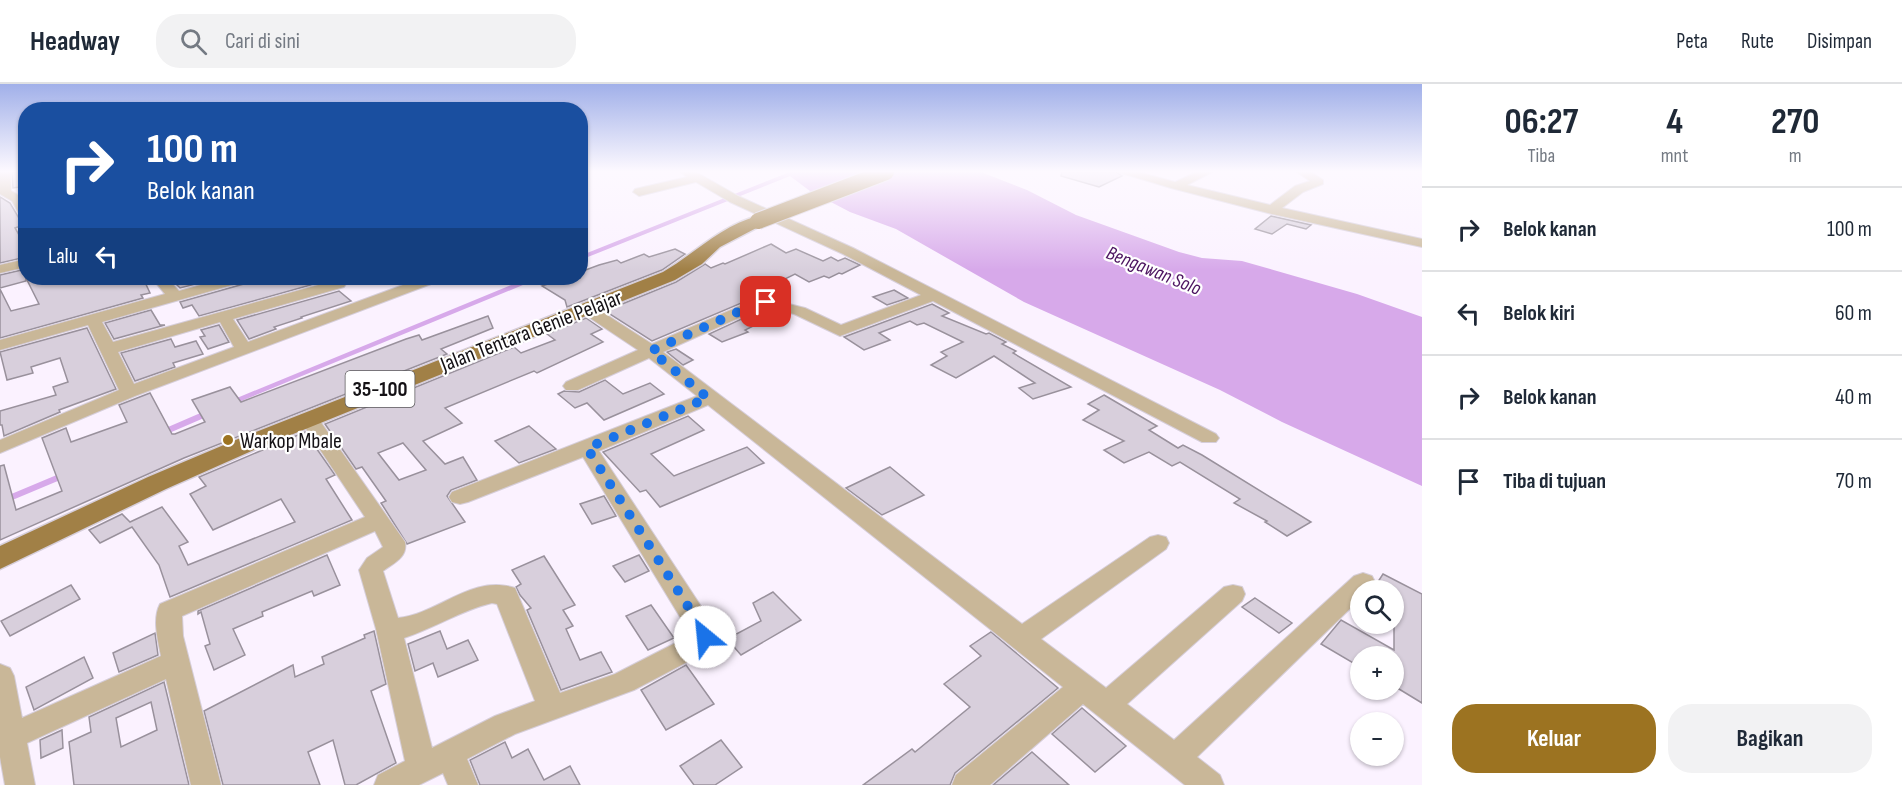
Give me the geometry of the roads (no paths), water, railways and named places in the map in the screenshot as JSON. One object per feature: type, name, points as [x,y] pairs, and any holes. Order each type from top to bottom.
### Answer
[{"type":"main road","name":"Jalan Tentara Genie Pelajar","points":[[0,558],[157,483],[308,418],[587,309],[684,268],[714,243],[758,221],[801,205]]},
{"type":"street","points":[[749,205],[935,295],[1209,438]]},
{"type":"street","points":[[1251,205],[1422,243]]},
{"type":"street","points":[[1272,210],[1279,205]]},
{"type":"street","points":[[0,269],[18,265]]},
{"type":"street","points":[[165,285],[176,297]]},
{"type":"street","points":[[0,345],[217,285]]},
{"type":"street","points":[[108,349],[335,285]]},
{"type":"street","points":[[0,447],[129,392],[415,285]]},
{"type":"street","points":[[572,386],[761,302],[799,311],[840,331],[935,295]]},
{"type":"street","points":[[293,296],[317,322]]},
{"type":"street","points":[[587,309],[651,351],[708,398],[1022,638],[1209,785]]},
{"type":"street","points":[[224,316],[244,350]]},
{"type":"street","points":[[93,319],[129,392]]},
{"type":"street","points":[[460,497],[708,398]]},
{"type":"street","points":[[308,418],[364,495],[378,521],[394,542],[395,549],[387,558],[372,566],[371,570],[422,768]]},
{"type":"street","points":[[389,785],[505,725],[624,682],[701,642],[705,637],[703,630],[587,448]]},
{"type":"street","points":[[206,785],[170,636],[169,611],[378,521]]},
{"type":"street","points":[[1022,638],[1158,543]]},
{"type":"street","points":[[388,630],[407,629],[449,609],[489,594],[506,595],[552,708]]},
{"type":"street","points":[[1107,705],[1233,594]]},
{"type":"street","points":[[1175,758],[1350,594]]},
{"type":"street","points":[[12,736],[176,662]]},
{"type":"street","points":[[0,676],[20,785]]},
{"type":"street","points":[[967,785],[1083,686]]},
{"type":"street","points":[[450,753],[463,785]]},
{"type":"water","name":"Bengawan Solo","points":[[836,205],[1056,205],[1076,215],[1179,252],[1202,258],[1242,261],[1357,294],[1422,317],[1422,486],[1282,422],[1220,390],[1024,302],[896,229]]},
{"type":"waterway","points":[[588,255],[713,205]]},
{"type":"waterway","points":[[233,402],[517,285]]},
{"type":"waterway","points":[[164,432],[208,413]]},
{"type":"waterway","points":[[0,502],[62,476]]},
{"type":"place","name":"Warkop Mbale","points":[[228,440]]}]
